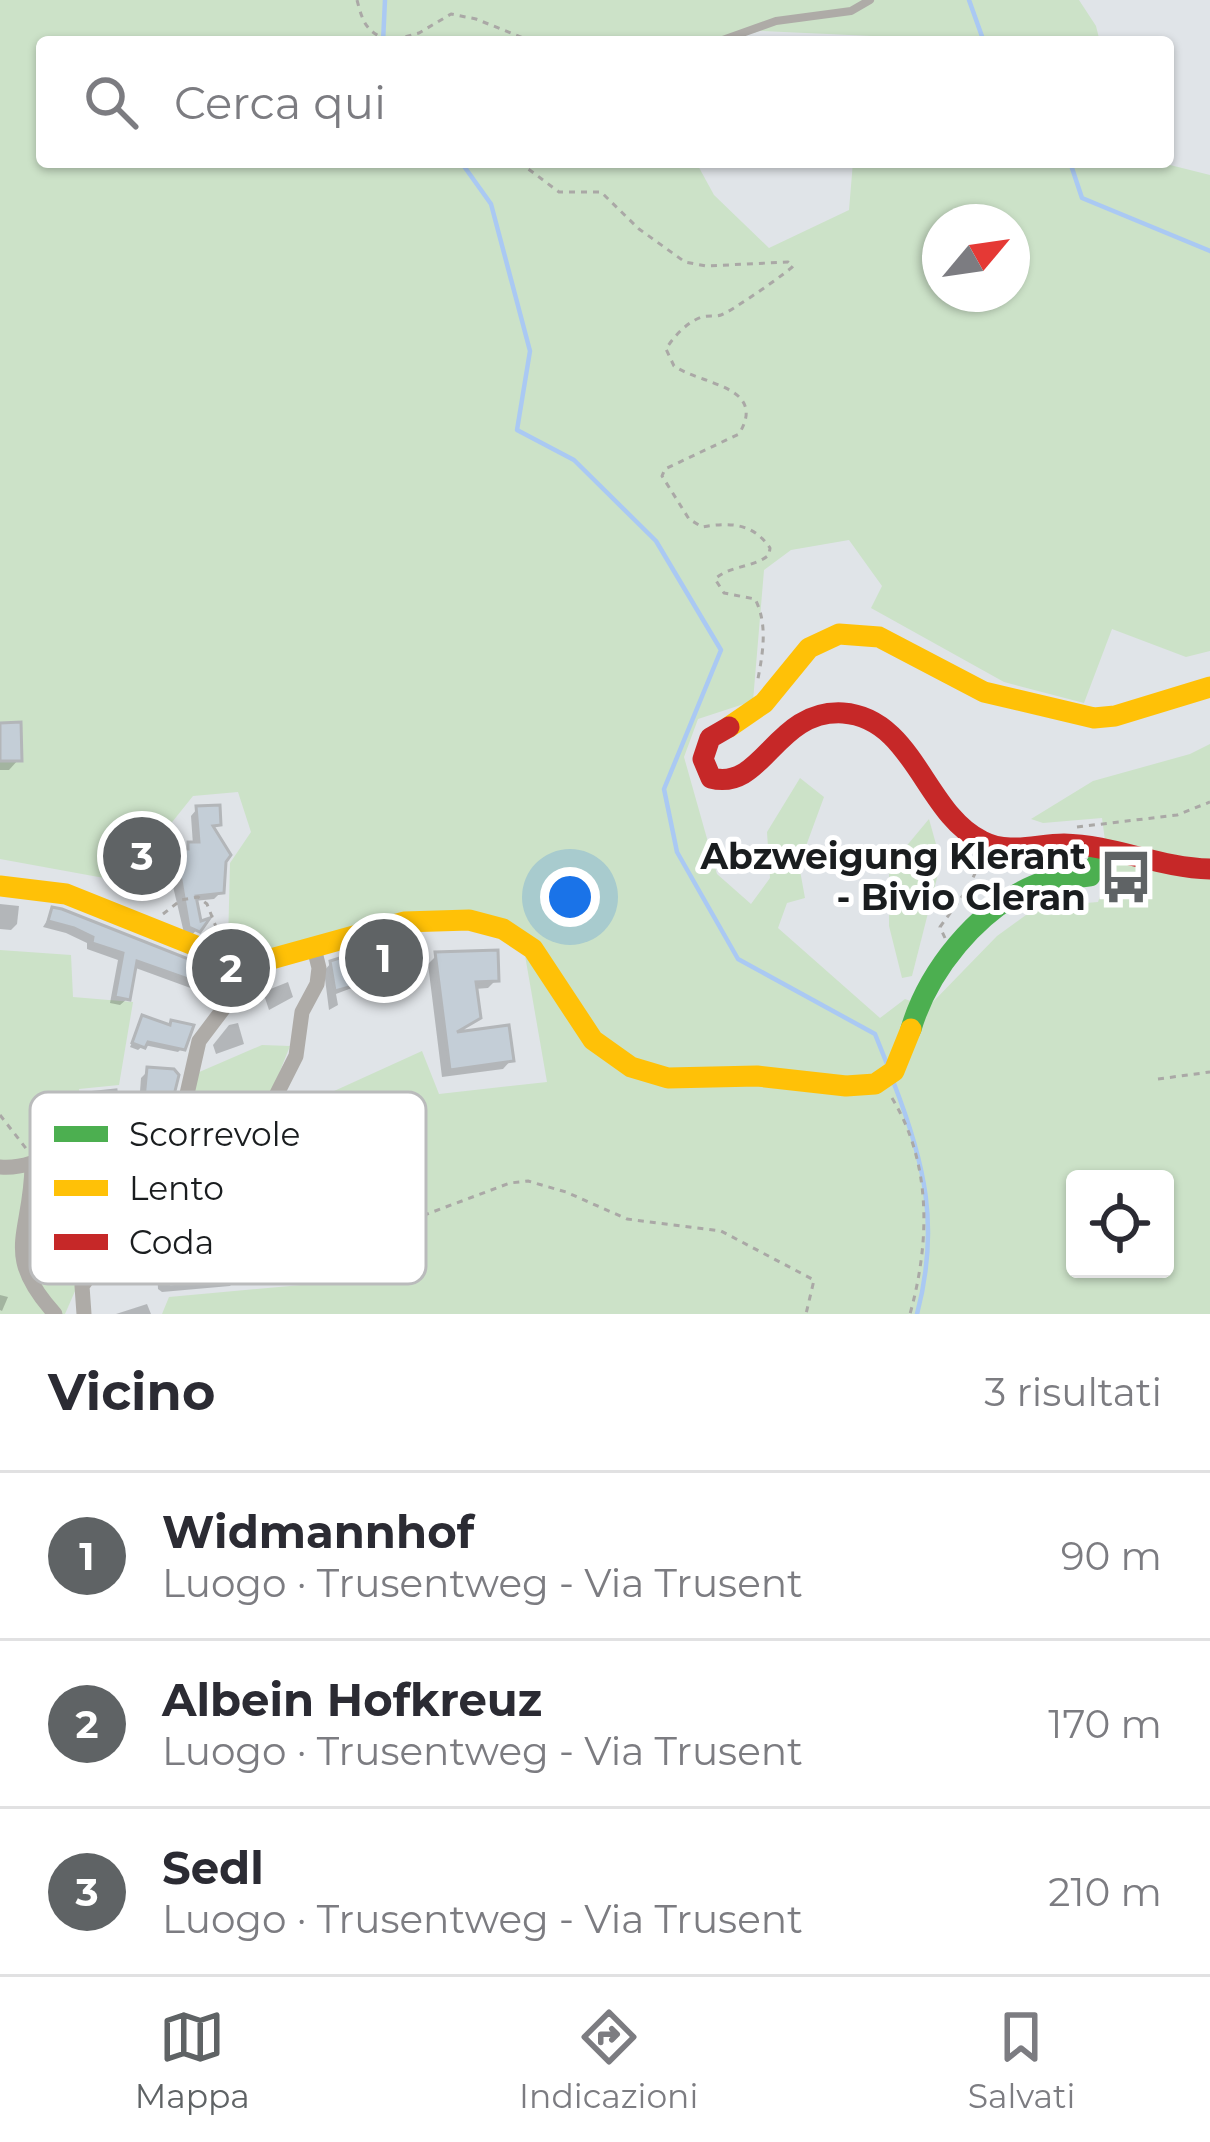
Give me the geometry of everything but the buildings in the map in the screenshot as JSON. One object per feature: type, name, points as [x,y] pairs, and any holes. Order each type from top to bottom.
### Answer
[{"type":"street","points":[[1210,687],[1115,716],[1076,716],[968,686],[903,646],[856,632],[818,642],[801,654],[748,718],[710,738],[703,759],[711,778],[730,785],[740,782],[790,725],[811,716],[850,714],[890,734],[950,817],[988,845],[1010,851],[1078,844],[1175,869],[1210,869]]},
{"type":"street","points":[[0,886],[66,894],[247,966],[396,921],[480,923],[522,938],[591,1038],[619,1061],[656,1076],[719,1079],[760,1075],[862,1085],[887,1076],[921,998],[952,956],[1029,888],[1090,876],[1104,851]]},
{"type":"street","points":[[277,1092],[296,1056],[302,1012],[317,984],[314,948]]},
{"type":"street","points":[[189,1092],[199,1041],[233,996],[247,966]]},
{"type":"street","points":[[0,1167],[30,1165]]},
{"type":"street","points":[[30,1177],[16,1261],[27,1286],[55,1314]]},
{"type":"street","points":[[83,1284],[84,1314]]},
{"type":"lane","points":[[734,36],[776,21],[851,11],[870,0]]},
{"type":"path","points":[[357,0],[361,20],[376,36]]},
{"type":"path","points":[[408,36],[451,14],[517,36]]},
{"type":"path","points":[[527,168],[559,192],[601,193],[639,229],[685,262],[706,266],[788,262],[794,266],[721,316],[700,317],[679,331],[666,349],[674,366],[728,388],[747,407],[740,434],[665,469],[662,476],[689,519],[702,527],[725,523],[753,529],[770,548],[770,555],[758,564],[723,572],[715,579],[724,593],[755,599],[762,613],[764,662],[756,680],[759,692],[768,699]]},
{"type":"path","points":[[1075,827],[1177,815],[1210,802]]},
{"type":"path","points":[[952,956],[940,927],[967,890],[988,845]]},
{"type":"path","points":[[148,927],[181,900],[198,898],[207,904],[221,939],[219,952]]},
{"type":"path","points":[[1158,1079],[1210,1072]]},
{"type":"path","points":[[887,1076],[908,1129],[920,1184],[925,1249],[910,1314]]},
{"type":"path","points":[[0,1114],[22,1140],[30,1160]]},
{"type":"path","points":[[426,1214],[510,1183],[528,1181],[627,1219],[721,1231],[814,1280],[806,1314]]},
{"type":"green space","points":[[0,0],[1079,0],[1098,36],[760,31],[743,36],[36,36],[36,168],[699,168],[714,195],[769,248],[849,210],[852,168],[1174,166],[1210,175],[1210,651],[1186,657],[1112,629],[1084,703],[1004,682],[871,608],[882,586],[849,540],[791,550],[764,570],[753,701],[698,719],[684,757],[717,874],[751,904],[770,878],[767,832],[800,778],[824,797],[799,865],[805,898],[787,903],[778,928],[880,1018],[905,999],[928,1007],[997,936],[1037,907],[1098,902],[1109,871],[1102,818],[1043,823],[1031,819],[1093,781],[1210,744],[1210,1314],[162,1314],[169,1297],[312,1284],[426,1284],[426,1092],[332,1092],[422,1051],[439,1094],[547,1082],[522,938],[449,919],[261,958],[228,944],[230,863],[251,832],[238,792],[193,796],[169,826],[105,834],[115,880],[0,859]]},
{"type":"green space","points":[[929,819],[941,862],[912,976],[902,978],[889,926],[889,867]]},
{"type":"green space","points":[[0,950],[71,955],[73,997],[133,1002],[119,1085],[79,1092],[30,1092],[30,1284],[78,1284],[65,1314],[0,1314]]},
{"type":"green space","points":[[262,1045],[290,1046],[272,1092],[195,1092],[197,1073]]},
{"type":"waterway","points":[[383,36],[385,0]]},
{"type":"waterway","points":[[969,0],[982,36]]},
{"type":"waterway","points":[[465,168],[491,204],[530,351],[517,430],[574,460],[656,541],[721,650],[664,789],[677,852],[738,959],[875,1034],[887,1064]]},
{"type":"waterway","points":[[1072,168],[1082,198],[1210,251]]},
{"type":"waterway","points":[[893,1081],[926,1196],[927,1252],[917,1314]]},
{"type":"traffic: fast","points":[[911,1029],[929,986],[974,926],[1033,886],[1090,876],[1104,851]]},
{"type":"traffic: slow","points":[[729,727],[764,703],[809,648],[839,634],[879,637],[984,692],[1094,718],[1210,687]]},
{"type":"traffic: slow","points":[[0,886],[66,894],[246,966],[404,922],[469,920],[503,929],[533,949],[593,1040],[631,1067],[668,1078],[757,1076],[846,1086],[875,1084],[894,1071],[911,1029]]},
{"type":"traffic: jam","points":[[729,727],[710,738],[703,759],[711,778],[729,779],[744,773],[801,723],[843,713],[887,731],[946,810],[982,841],[1012,848],[1082,845],[1210,869]]},
{"type":"place","name":"Sedl","points":[[142,856]]},
{"type":"place","name":"Abzweigung Klerant - Bivio Cleran","points":[[1126,877]]},
{"type":"place","name":"Widmannhof","points":[[384,958]]},
{"type":"place","name":"Albein Hofkreuz","points":[[231,968]]}]
